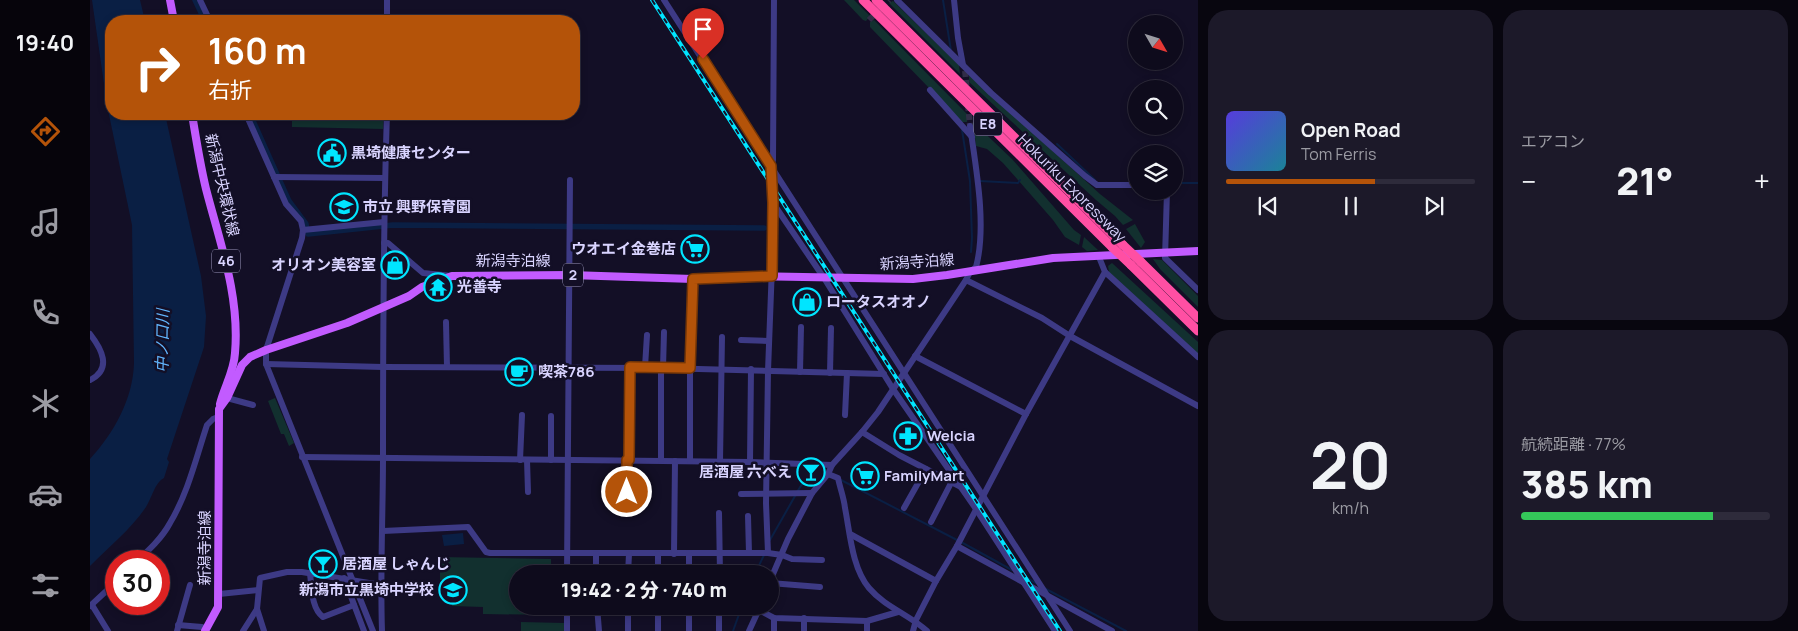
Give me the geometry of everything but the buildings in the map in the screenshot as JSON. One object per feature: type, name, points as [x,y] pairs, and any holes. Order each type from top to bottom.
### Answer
[{"type":"highway","name":"Hokuriku Expressway","points":[[863,0],[1198,331]]},
{"type":"highway","name":"Hokuriku Expressway","points":[[876,0],[1198,318]]},
{"type":"main road","points":[[170,0],[173,15]]},
{"type":"main road","name":"新潟中央環状線","points":[[193,120],[206,187],[232,287],[235,328],[234,362],[219,409]]},
{"type":"main road","name":"新潟寺泊線","points":[[205,631],[218,607],[219,594],[219,409],[227,398],[239,370],[246,360],[266,350],[347,323],[409,296],[422,287],[452,276],[570,275],[693,279],[772,276],[913,279],[970,272],[1053,258],[1198,251]]},
{"type":"street","points":[[200,0],[207,15]]},
{"type":"street","points":[[388,0],[388,15]]},
{"type":"street","points":[[664,0],[1070,631]]},
{"type":"street","points":[[768,553],[767,462],[772,276],[773,203],[771,166],[773,160],[774,0]]},
{"type":"street","points":[[897,0],[964,68],[1085,176],[1097,185],[1128,186]]},
{"type":"street","points":[[954,0],[958,38],[964,68]]},
{"type":"street","points":[[930,90],[972,137]]},
{"type":"street","points":[[249,120],[286,204],[300,221],[303,230],[266,350],[266,364],[373,631]]},
{"type":"street","points":[[382,631],[383,306],[387,120]]},
{"type":"street","points":[[778,565],[788,539],[812,493],[828,474],[832,465],[862,432],[916,356],[970,272],[976,267],[979,258],[982,218],[970,126]]},
{"type":"street","points":[[274,177],[385,178]]},
{"type":"street","points":[[567,565],[570,180]]},
{"type":"street","points":[[1166,200],[1165,258],[1198,290]]},
{"type":"street","points":[[773,203],[824,278],[893,389],[976,509],[1055,631]]},
{"type":"street","points":[[303,230],[384,222]]},
{"type":"street","points":[[384,243],[388,243],[423,272],[452,276]]},
{"type":"street","points":[[1099,257],[1105,272],[1198,357]]},
{"type":"street","points":[[913,631],[916,620],[936,581],[957,546],[1026,414],[1105,272]]},
{"type":"street","points":[[690,462],[690,368],[693,279]]},
{"type":"street","points":[[966,280],[1042,318],[1070,336],[1198,406]]},
{"type":"street","points":[[446,322],[447,368]]},
{"type":"street","points":[[800,372],[801,326]]},
{"type":"street","points":[[830,373],[831,328]]},
{"type":"street","points":[[661,460],[664,332]]},
{"type":"street","points":[[90,334],[99,346],[103,356],[103,364],[97,377],[90,380]]},
{"type":"street","points":[[645,368],[647,335]]},
{"type":"street","points":[[720,461],[722,337]]},
{"type":"street","points":[[741,340],[769,341]]},
{"type":"street","points":[[916,356],[1026,414]]},
{"type":"street","points":[[266,364],[447,368],[630,367],[884,374]]},
{"type":"street","points":[[626,507],[630,367]]},
{"type":"street","points":[[750,462],[751,369]]},
{"type":"street","points":[[845,415],[847,373]]},
{"type":"street","points":[[227,398],[253,405]]},
{"type":"street","points":[[522,415],[524,460],[528,492]]},
{"type":"street","points":[[550,460],[551,416]]},
{"type":"street","points":[[149,550],[158,541],[170,524],[190,477],[207,426],[212,419],[218,418]]},
{"type":"street","points":[[862,432],[961,487]]},
{"type":"street","points":[[302,457],[661,460],[832,465]]},
{"type":"street","points":[[674,554],[675,461]]},
{"type":"street","points":[[904,508],[926,469]]},
{"type":"street","points":[[828,474],[838,478],[857,565],[869,588],[898,612],[916,620],[927,631]]},
{"type":"street","points":[[931,522],[951,483]]},
{"type":"street","points":[[742,494],[812,493]]},
{"type":"street","points":[[719,513],[720,565]]},
{"type":"street","points":[[748,516],[749,553]]},
{"type":"street","points":[[382,530],[468,527],[486,552],[490,553],[768,553],[792,559],[822,560]]},
{"type":"street","points":[[850,534],[936,581]]},
{"type":"street","points":[[957,546],[1112,631]]},
{"type":"street","points":[[689,553],[689,565]]},
{"type":"street","points":[[596,554],[596,565]]},
{"type":"street","points":[[628,554],[628,565]]},
{"type":"street","points":[[658,554],[658,565]]},
{"type":"street","points":[[264,631],[257,609],[260,578],[287,572],[344,578],[381,585]]},
{"type":"street","points":[[310,574],[313,599],[320,615],[324,617],[354,605]]},
{"type":"street","points":[[344,578],[364,631]]},
{"type":"street","points":[[779,583],[820,588]]},
{"type":"street","points":[[190,585],[177,628],[202,627],[205,631]]},
{"type":"street","points":[[219,594],[258,590]]},
{"type":"street","points":[[105,593],[91,606],[108,631]]},
{"type":"street","points":[[243,631],[257,609]]},
{"type":"street","points":[[770,615],[774,618],[867,621],[898,612]]},
{"type":"street","points":[[567,615],[567,631]]},
{"type":"street","points":[[598,615],[598,631]]},
{"type":"street","points":[[628,615],[628,631]]},
{"type":"street","points":[[658,615],[658,631]]},
{"type":"street","points":[[689,615],[689,631]]},
{"type":"street","points":[[719,615],[719,631]]},
{"type":"street","points":[[749,631],[756,615]]},
{"type":"street","points":[[774,618],[774,631]]},
{"type":"street","points":[[804,618],[804,631]]},
{"type":"street","points":[[867,621],[867,631]]},
{"type":"green space","points":[[844,0],[854,0],[870,16],[866,21],[863,20]]},
{"type":"green space","points":[[893,1],[959,65],[960,74],[889,3]]},
{"type":"green space","points":[[874,20],[967,114],[967,122],[962,122],[870,27],[870,22]]},
{"type":"green space","points":[[969,75],[1100,194],[1133,220],[1123,225],[969,82]]},
{"type":"green space","points":[[292,120],[384,120],[383,129],[292,127]]},
{"type":"green space","points":[[973,122],[1012,159],[1074,230],[1081,235],[1079,245],[1065,237],[1053,220],[1003,163],[987,149],[976,146]]},
{"type":"green space","points":[[1135,224],[1145,242],[1141,248],[1126,229]]},
{"type":"green space","points":[[1084,237],[1098,250],[1087,251],[1082,247]]},
{"type":"green space","points":[[1153,259],[1162,260],[1198,296],[1198,307],[1160,269]]},
{"type":"green space","points":[[1112,263],[1198,342],[1198,354],[1109,272],[1108,266]]},
{"type":"green space","points":[[275,398],[294,443],[289,446],[284,434],[281,434],[268,401]]},
{"type":"green space","points":[[440,557],[551,559],[551,565],[509,565],[509,614],[483,614],[483,607],[452,606],[452,581],[440,580]]},
{"type":"green space","points":[[521,622],[564,623],[564,631],[521,631]]},
{"type":"water","points":[[92,0],[140,0],[144,15],[105,15],[105,91]]},
{"type":"water","name":"中ノ口川","points":[[110,120],[166,120],[201,276],[206,316],[204,347],[167,459],[169,462],[164,478],[158,483],[146,507],[134,523],[90,566],[90,459],[107,438],[121,415],[130,390],[134,363],[132,225]]},
{"type":"water","points":[[463,533],[464,544],[444,546],[442,535]]},
{"type":"waterway","points":[[195,0],[202,15]]},
{"type":"waterway","points":[[943,0],[951,51]]},
{"type":"waterway","points":[[253,120],[289,201],[306,224],[308,234],[393,225],[764,228]]},
{"type":"waterway","points":[[962,130],[970,181],[971,252]]},
{"type":"waterway","points":[[1057,144],[1095,180]]},
{"type":"waterway","points":[[980,181],[1018,183],[1020,180]]},
{"type":"waterway","points":[[1183,183],[1198,183]]},
{"type":"waterway","points":[[797,492],[814,472],[826,473]]},
{"type":"waterway","points":[[839,479],[957,540]]},
{"type":"waterway","points":[[770,540],[795,496]]},
{"type":"waterway","points":[[961,542],[1012,570]]},
{"type":"waterway","points":[[759,565],[764,555]]},
{"type":"waterway","points":[[1023,576],[1036,583]]},
{"type":"waterway","points":[[1044,588],[1126,631]]},
{"type":"waterway","points":[[733,631],[739,615]]},
{"type":"tunnel","points":[[869,20],[889,0]]},
{"type":"tunnel","points":[[965,71],[967,90]]},
{"type":"tunnel","points":[[968,105],[970,126]]},
{"type":"railway","points":[[652,0],[1060,631]]},
{"type":"place","name":"黒埼健康センター","points":[[332,153]]},
{"type":"place","name":"市立 興野保育園","points":[[344,207]]},
{"type":"place","name":"ウオエイ金巻店","points":[[695,249]]},
{"type":"place","name":"オリオン美容室","points":[[395,265]]},
{"type":"place","name":"光善寺","points":[[438,287]]},
{"type":"place","name":"ロータスオオノ","points":[[807,302]]},
{"type":"place","name":"喫茶786","points":[[519,372]]},
{"type":"place","name":"Welcia","points":[[908,436]]},
{"type":"place","name":"居酒屋 六べえ","points":[[811,472]]},
{"type":"place","name":"FamilyMart","points":[[865,476]]},
{"type":"place","name":"居酒屋 しゃんじ","points":[[323,564]]},
{"type":"place","name":"新潟市立黒埼中学校","points":[[453,590]]},
{"type":"route","points":[[627,492],[630,367],[690,368],[693,279],[772,276],[773,182],[771,166],[703,59]]}]
